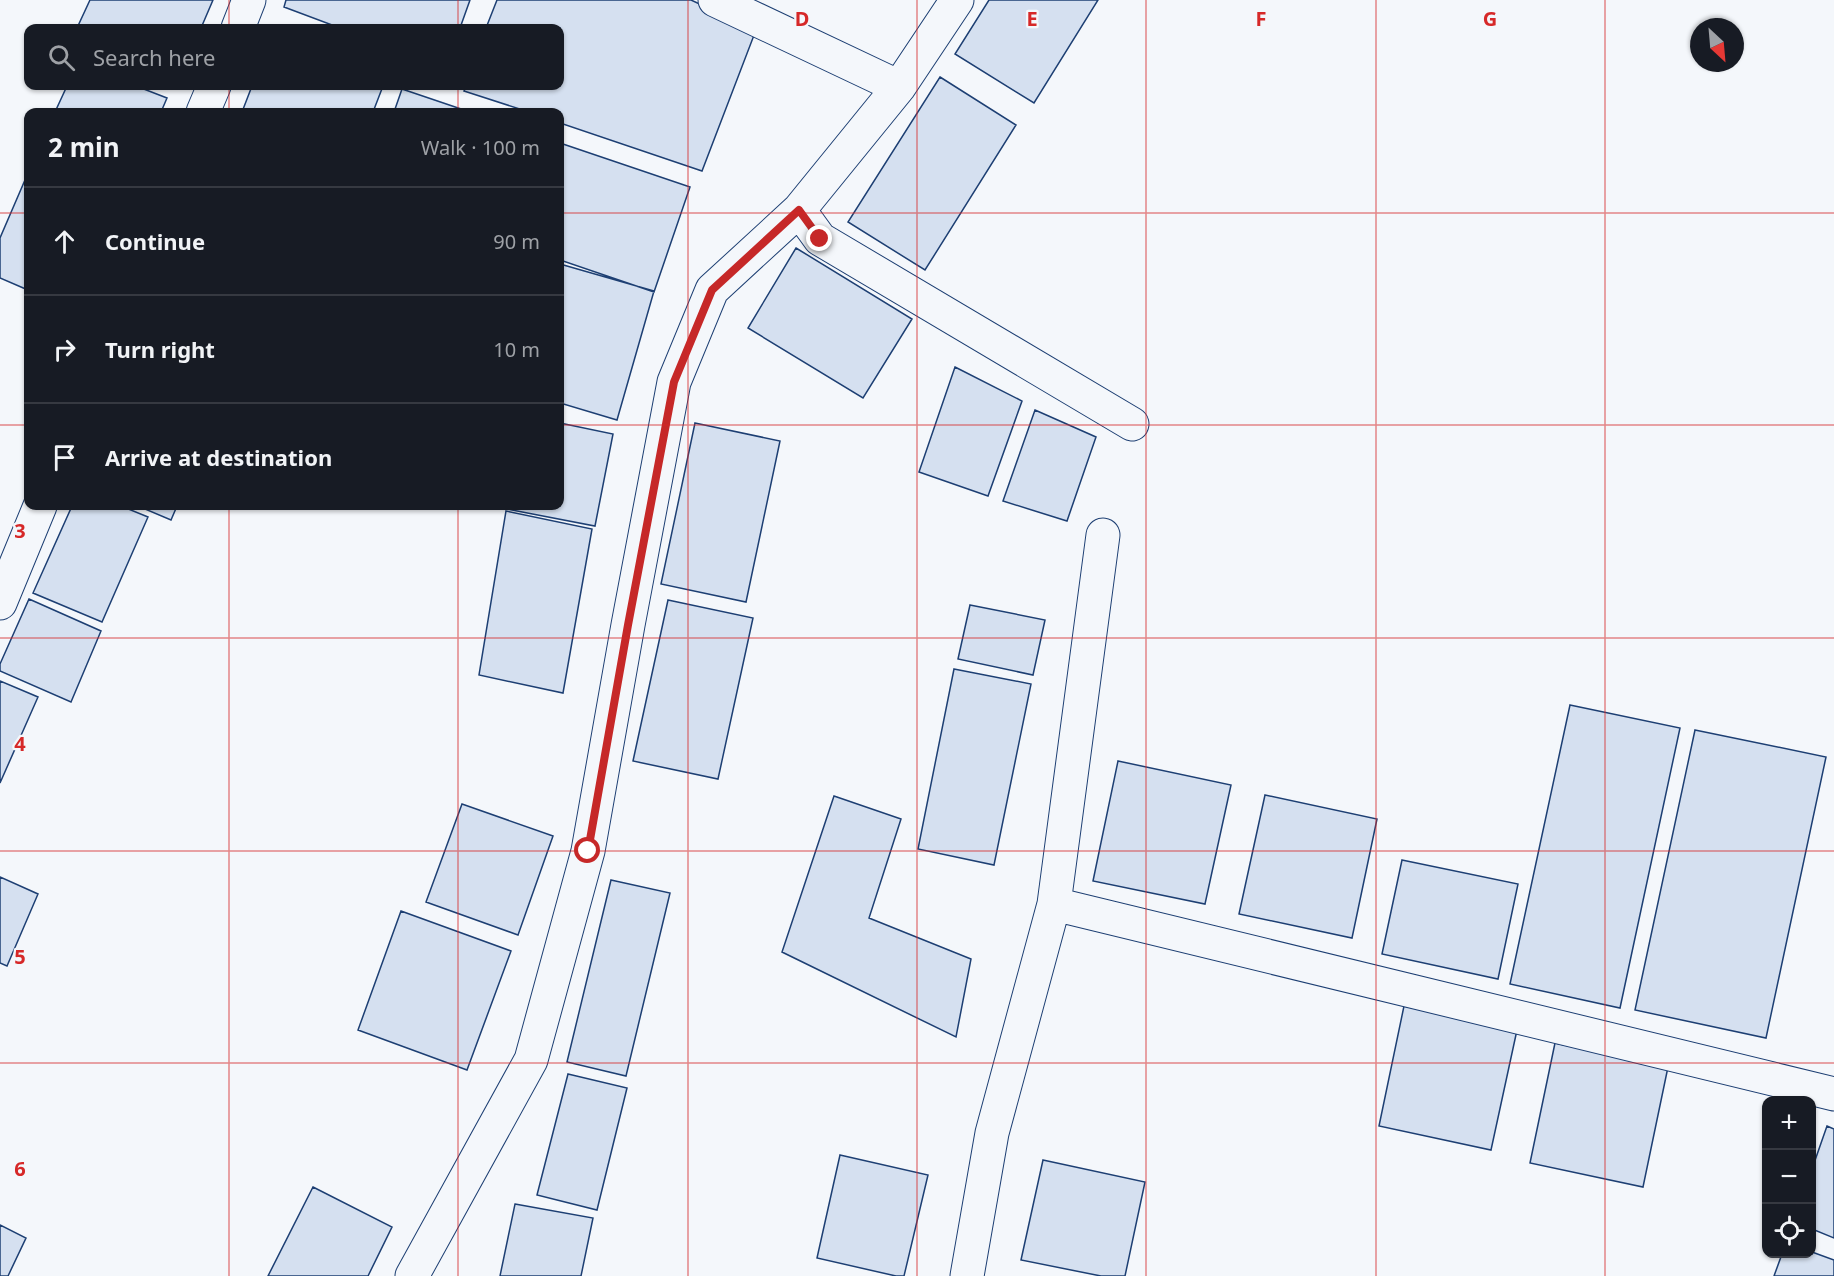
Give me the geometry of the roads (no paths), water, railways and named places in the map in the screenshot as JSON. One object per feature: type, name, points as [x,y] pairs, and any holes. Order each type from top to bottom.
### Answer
[{"type":"street","points":[[239,24],[249,0]]},
{"type":"street","points":[[715,0],[899,87]]},
{"type":"street","points":[[412,1276],[531,1060],[588,851],[674,382],[712,290],[799,210],[899,87],[957,0]]},
{"type":"street","points":[[205,108],[212,90]]},
{"type":"street","points":[[799,210],[820,239],[1132,424]]},
{"type":"street","points":[[0,603],[38,510]]},
{"type":"street","points":[[967,1276],[992,1133],[1054,904],[1103,535]]},
{"type":"street","points":[[1054,904],[1834,1094]]}]
